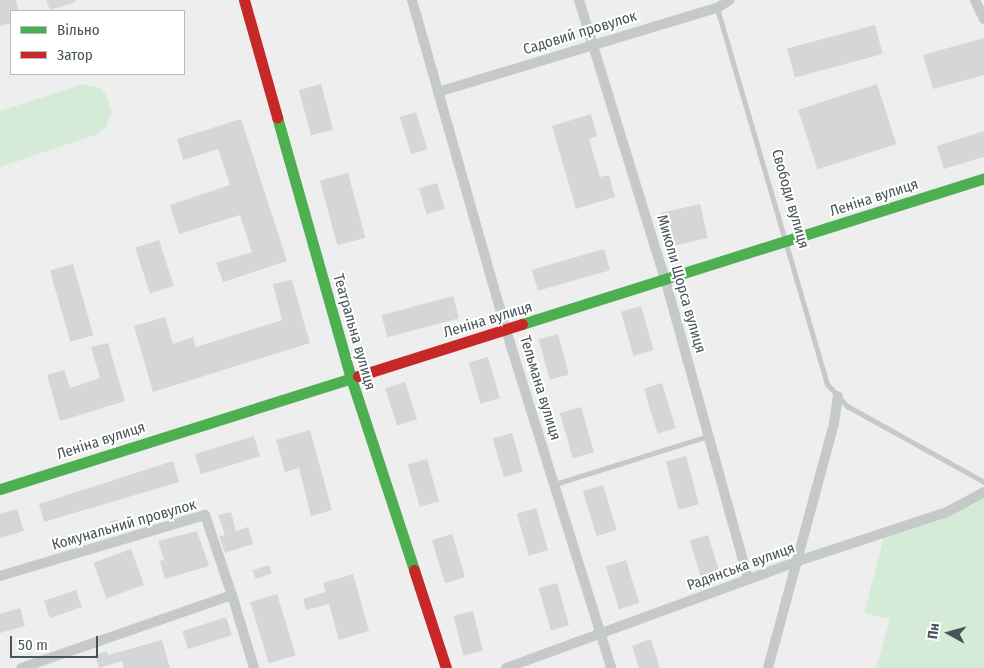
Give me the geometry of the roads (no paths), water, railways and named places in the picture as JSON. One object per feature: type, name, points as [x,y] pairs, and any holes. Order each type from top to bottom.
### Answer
[{"type":"street","name":"Театральна вулиця","points":[[244,0],[351,378],[446,668]]},
{"type":"street","name":"Тельмана вулиця","points":[[412,0],[506,330],[611,668]]},
{"type":"street","name":"Миколи Щорса вулиця","points":[[579,0],[665,279],[748,579]]},
{"type":"street","name":"Садовий провулок","points":[[438,92],[717,8],[730,0]]},
{"type":"street","points":[[975,0],[984,19]]},
{"type":"street","name":"Леніна вулиця","points":[[0,489],[984,178]]},
{"type":"street","points":[[768,668],[834,424],[838,396]]},
{"type":"street","name":"Радянська вулиця","points":[[506,668],[601,636],[798,561],[947,512],[984,492]]},
{"type":"street","name":"Комунальний провулок","points":[[0,576],[205,515],[254,668]]},
{"type":"street","points":[[21,668],[232,595]]},
{"type":"lane","name":"Свободи вулиця","points":[[717,8],[787,241],[827,384],[847,406],[984,482]]},
{"type":"lane","points":[[555,484],[708,436]]}]
